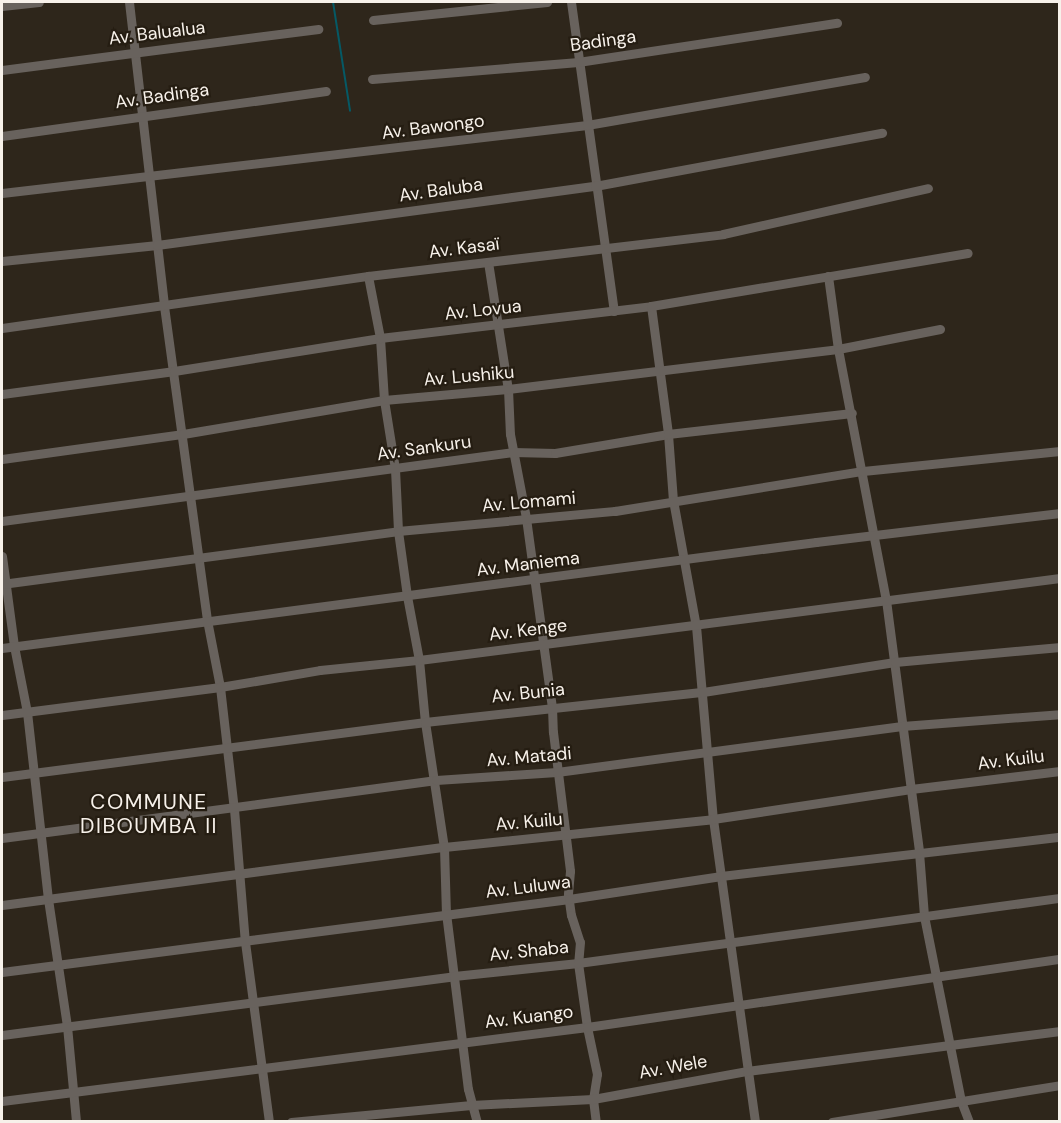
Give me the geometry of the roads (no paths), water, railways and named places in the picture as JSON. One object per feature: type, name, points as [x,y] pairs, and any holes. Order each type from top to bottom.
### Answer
[{"type":"street","points":[[2,6],[39,2]]},
{"type":"street","points":[[129,2],[164,306],[192,497],[207,620],[220,687],[234,809],[237,874],[244,942],[269,1122]]},
{"type":"street","points":[[373,20],[548,2]]},
{"type":"street","points":[[571,2],[594,186],[614,311]]},
{"type":"street","name":"Badinga","points":[[372,79],[578,62],[837,23]]},
{"type":"street","name":"Av. Balualua","points":[[2,70],[318,29]]},
{"type":"street","name":"Av. Bawongo","points":[[2,193],[587,125],[865,76]]},
{"type":"street","name":"Av. Badinga","points":[[2,136],[326,91]]},
{"type":"street","name":"Av. Baluba","points":[[2,261],[158,245],[594,186],[882,133]]},
{"type":"street","name":"Av. Kasaï","points":[[2,328],[368,276],[723,234],[927,188]]},
{"type":"street","name":"Av. Lovua","points":[[2,394],[174,371],[380,338],[498,326],[651,306],[968,253]]},
{"type":"street","points":[[489,262],[508,389],[513,452],[526,518],[532,580],[552,707],[564,836],[570,871],[569,899],[571,915],[580,942],[578,963],[587,1027],[597,1074],[593,1099],[596,1122]]},
{"type":"street","points":[[368,276],[380,338],[398,531],[419,660],[425,722],[436,780],[444,847],[446,913],[454,976],[471,1105],[477,1122]]},
{"type":"street","points":[[828,276],[838,349],[886,600],[919,852],[924,916],[961,1101],[969,1122]]},
{"type":"street","points":[[651,306],[668,434],[673,500],[696,626],[713,819],[755,1122]]},
{"type":"street","name":"Av. Lushiku","points":[[2,459],[183,434],[384,400],[508,389],[838,349],[940,329]]},
{"type":"street","name":"Av. Sankuru","points":[[2,521],[394,470],[513,452],[555,453],[668,434],[852,413]]},
{"type":"street","name":"Av. Lomami","points":[[3,584],[398,531],[615,511],[863,471],[1059,451]]},
{"type":"street","name":"Av. Maniema","points":[[2,648],[872,535],[1059,513]]},
{"type":"street","points":[[2,556],[3,584],[27,712],[76,1122]]},
{"type":"street","name":"Av. Kenge","points":[[2,715],[220,687],[320,670],[696,626],[1059,578]]},
{"type":"street","name":"Av. Bunia","points":[[2,777],[225,746],[552,707],[703,692],[895,662],[1059,647]]},
{"type":"street","name":"Av. Matadi","points":[[2,838],[234,809],[436,780],[557,772],[902,726],[1059,714]]},
{"type":"street","name":"Av. Kuilu","points":[[2,905],[444,847],[713,819],[911,789],[1059,771]]},
{"type":"street","name":"Av. Luluwa","points":[[2,972],[244,942],[446,913],[569,899],[721,876],[1059,837]]},
{"type":"street","name":"Av. Shaba","points":[[2,1035],[454,976],[578,963],[1059,898]]},
{"type":"street","name":"Av. Kuango","points":[[2,1101],[73,1090],[587,1027],[1059,959]]},
{"type":"street","name":"Av. Wele","points":[[291,1122],[471,1105],[593,1099],[747,1071],[1059,1030]]},
{"type":"street","points":[[832,1122],[1059,1085]]},
{"type":"waterway","points":[[333,2],[350,111]]},
{"type":"district","name":"COMMUNE DIBOUMBA II","points":[[149,814]]}]
